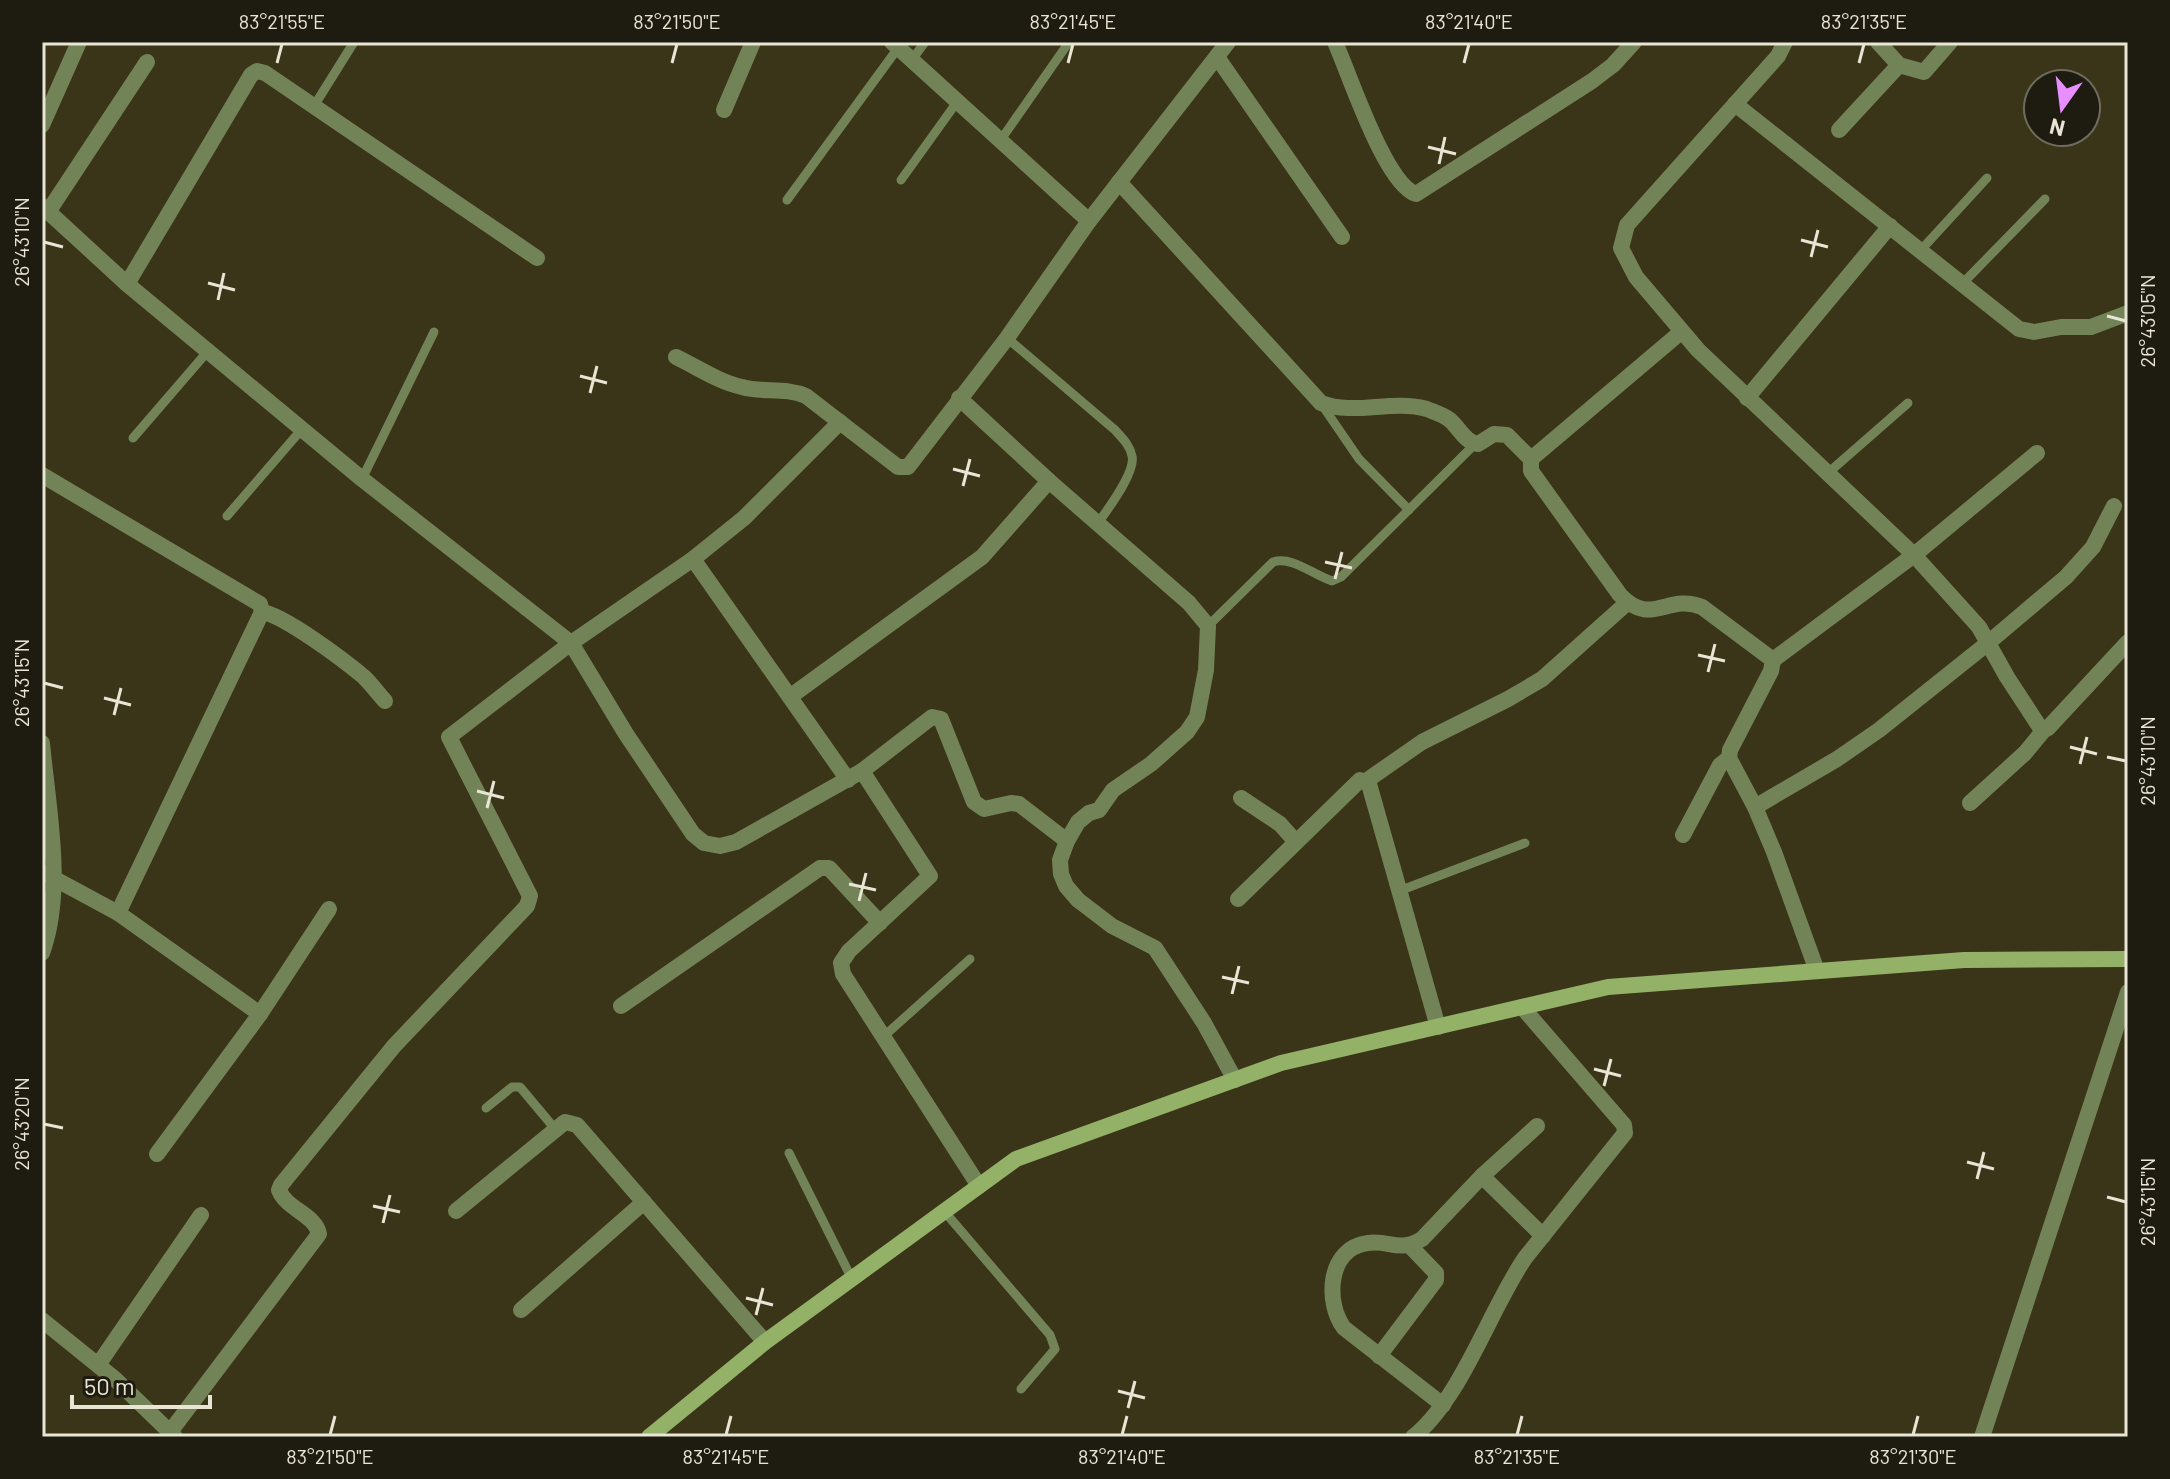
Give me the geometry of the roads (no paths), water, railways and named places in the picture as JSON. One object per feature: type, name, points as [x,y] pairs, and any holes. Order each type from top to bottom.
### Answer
[{"type":"street","points":[[42,125],[79,42]]},
{"type":"street","points":[[724,110],[753,42]]},
{"type":"street","points":[[676,357],[735,386],[798,392],[898,467],[905,468],[1007,338],[1089,221],[1228,42]]},
{"type":"street","points":[[1335,42],[1365,120],[1379,147],[1408,190],[1416,194],[1592,81],[1613,65],[1634,42]]},
{"type":"street","points":[[1785,42],[1778,56],[1627,225],[1621,248],[1636,277],[1681,332],[1914,555],[1979,627],[2007,677],[2044,730]]},
{"type":"street","points":[[1878,42],[1899,65],[1924,72],[1950,42]]},
{"type":"street","points":[[895,45],[1089,221]]},
{"type":"street","points":[[1217,57],[1342,237]]},
{"type":"street","points":[[147,62],[45,209],[127,284],[362,479],[571,643],[626,734],[693,834],[704,843],[720,846],[736,842],[855,776],[932,717],[937,717],[941,719],[974,802],[984,809],[1019,804],[1067,841]]},
{"type":"street","points":[[1839,130],[1899,65]]},
{"type":"street","points":[[127,284],[251,75],[257,71],[265,73],[537,258]]},
{"type":"street","points":[[1735,104],[2019,329],[2100,326],[2128,313]]},
{"type":"street","points":[[1119,182],[1321,403],[1345,410],[1408,405],[1431,410],[1449,419],[1475,444],[1494,434],[1507,435],[1531,459],[1533,476],[1627,603],[1633,608],[1649,611],[1688,602],[1702,607],[1773,660]]},
{"type":"street","points":[[1747,398],[1890,226]]},
{"type":"street","points":[[1531,459],[1681,332]]},
{"type":"street","points":[[959,398],[1189,603],[1208,626],[1203,692],[1192,725],[1151,764],[1113,790],[1099,810],[1078,822],[1060,860],[1066,886],[1078,900],[1112,926],[1155,948],[1204,1023],[1235,1080]]},
{"type":"street","points":[[42,1320],[98,1365],[173,1434],[319,1234],[317,1226],[283,1198],[279,1190],[281,1185],[394,1046],[527,906],[530,896],[449,737],[571,643],[693,559],[744,518],[840,422]]},
{"type":"street","points":[[1817,971],[1755,807],[1729,758],[1730,750],[1771,671],[1773,660],[1914,555],[2037,453]]},
{"type":"street","points":[[42,475],[260,604],[262,612],[118,913]]},
{"type":"street","points":[[791,696],[982,557],[1049,481]]},
{"type":"street","points":[[1755,807],[1869,737],[1988,643],[2066,577],[2093,547],[2114,506]]},
{"type":"street","points":[[693,559],[791,696],[930,876],[849,951],[841,963],[843,974],[979,1186]]},
{"type":"street","points":[[1366,781],[1422,742],[1542,679],[1627,603]]},
{"type":"street","points":[[262,612],[276,615],[346,663],[366,679],[385,701]]},
{"type":"street","points":[[1970,803],[2025,753],[2128,642]]},
{"type":"street","points":[[42,743],[51,927],[42,953]]},
{"type":"street","points":[[1683,835],[1720,765],[1729,758]]},
{"type":"street","points":[[1238,899],[1360,780],[1366,781],[1438,1027]]},
{"type":"street","points":[[1241,798],[1280,824],[1296,842]]},
{"type":"street","points":[[621,1006],[820,868],[829,868],[880,923]]},
{"type":"street","points":[[48,875],[118,913],[260,1014]]},
{"type":"street","points":[[157,1154],[260,1014],[329,909]]},
{"type":"street","points":[[649,1437],[765,1342],[1016,1159],[1281,1063],[1608,987],[1964,960],[2128,959]]},
{"type":"street","points":[[1982,1437],[2128,992]]},
{"type":"street","points":[[1413,1437],[1428,1425],[1443,1405],[1512,1277],[1623,1137],[1626,1129],[1522,1007]]},
{"type":"street","points":[[456,1211],[565,1122],[577,1125],[765,1342]]},
{"type":"street","points":[[1443,1405],[1344,1328],[1336,1318],[1332,1304],[1334,1275],[1340,1262],[1356,1247],[1369,1243],[1410,1246],[1422,1239],[1482,1176],[1537,1126]]},
{"type":"street","points":[[1482,1176],[1543,1236]]},
{"type":"street","points":[[521,1310],[644,1202]]},
{"type":"street","points":[[98,1365],[201,1215]]},
{"type":"street","points":[[1379,1356],[1436,1280],[1436,1273],[1410,1246]]},
{"type":"lane","points":[[314,106],[354,42]]},
{"type":"lane","points":[[911,61],[925,42]]},
{"type":"lane","points":[[1000,141],[1069,42]]},
{"type":"lane","points":[[787,200],[895,45]]},
{"type":"lane","points":[[901,180],[957,102]]},
{"type":"lane","points":[[1920,251],[1987,178]]},
{"type":"lane","points":[[1962,284],[2045,199]]},
{"type":"lane","points":[[362,479],[434,332]]},
{"type":"lane","points":[[1007,338],[1115,430],[1129,446],[1134,460],[1130,473],[1098,523]]},
{"type":"lane","points":[[133,438],[208,351]]},
{"type":"lane","points":[[1321,403],[1359,459],[1409,510]]},
{"type":"lane","points":[[1828,473],[1908,403]]},
{"type":"lane","points":[[227,516],[302,429]]},
{"type":"lane","points":[[1208,626],[1273,562],[1283,559],[1332,581],[1341,577],[1475,444]]},
{"type":"lane","points":[[1399,891],[1525,843]]},
{"type":"lane","points":[[883,1037],[970,959]]},
{"type":"lane","points":[[486,1108],[512,1087],[520,1087],[556,1130]]},
{"type":"lane","points":[[789,1153],[852,1279]]},
{"type":"lane","points":[[944,1211],[1050,1335],[1055,1349],[1021,1389]]}]
